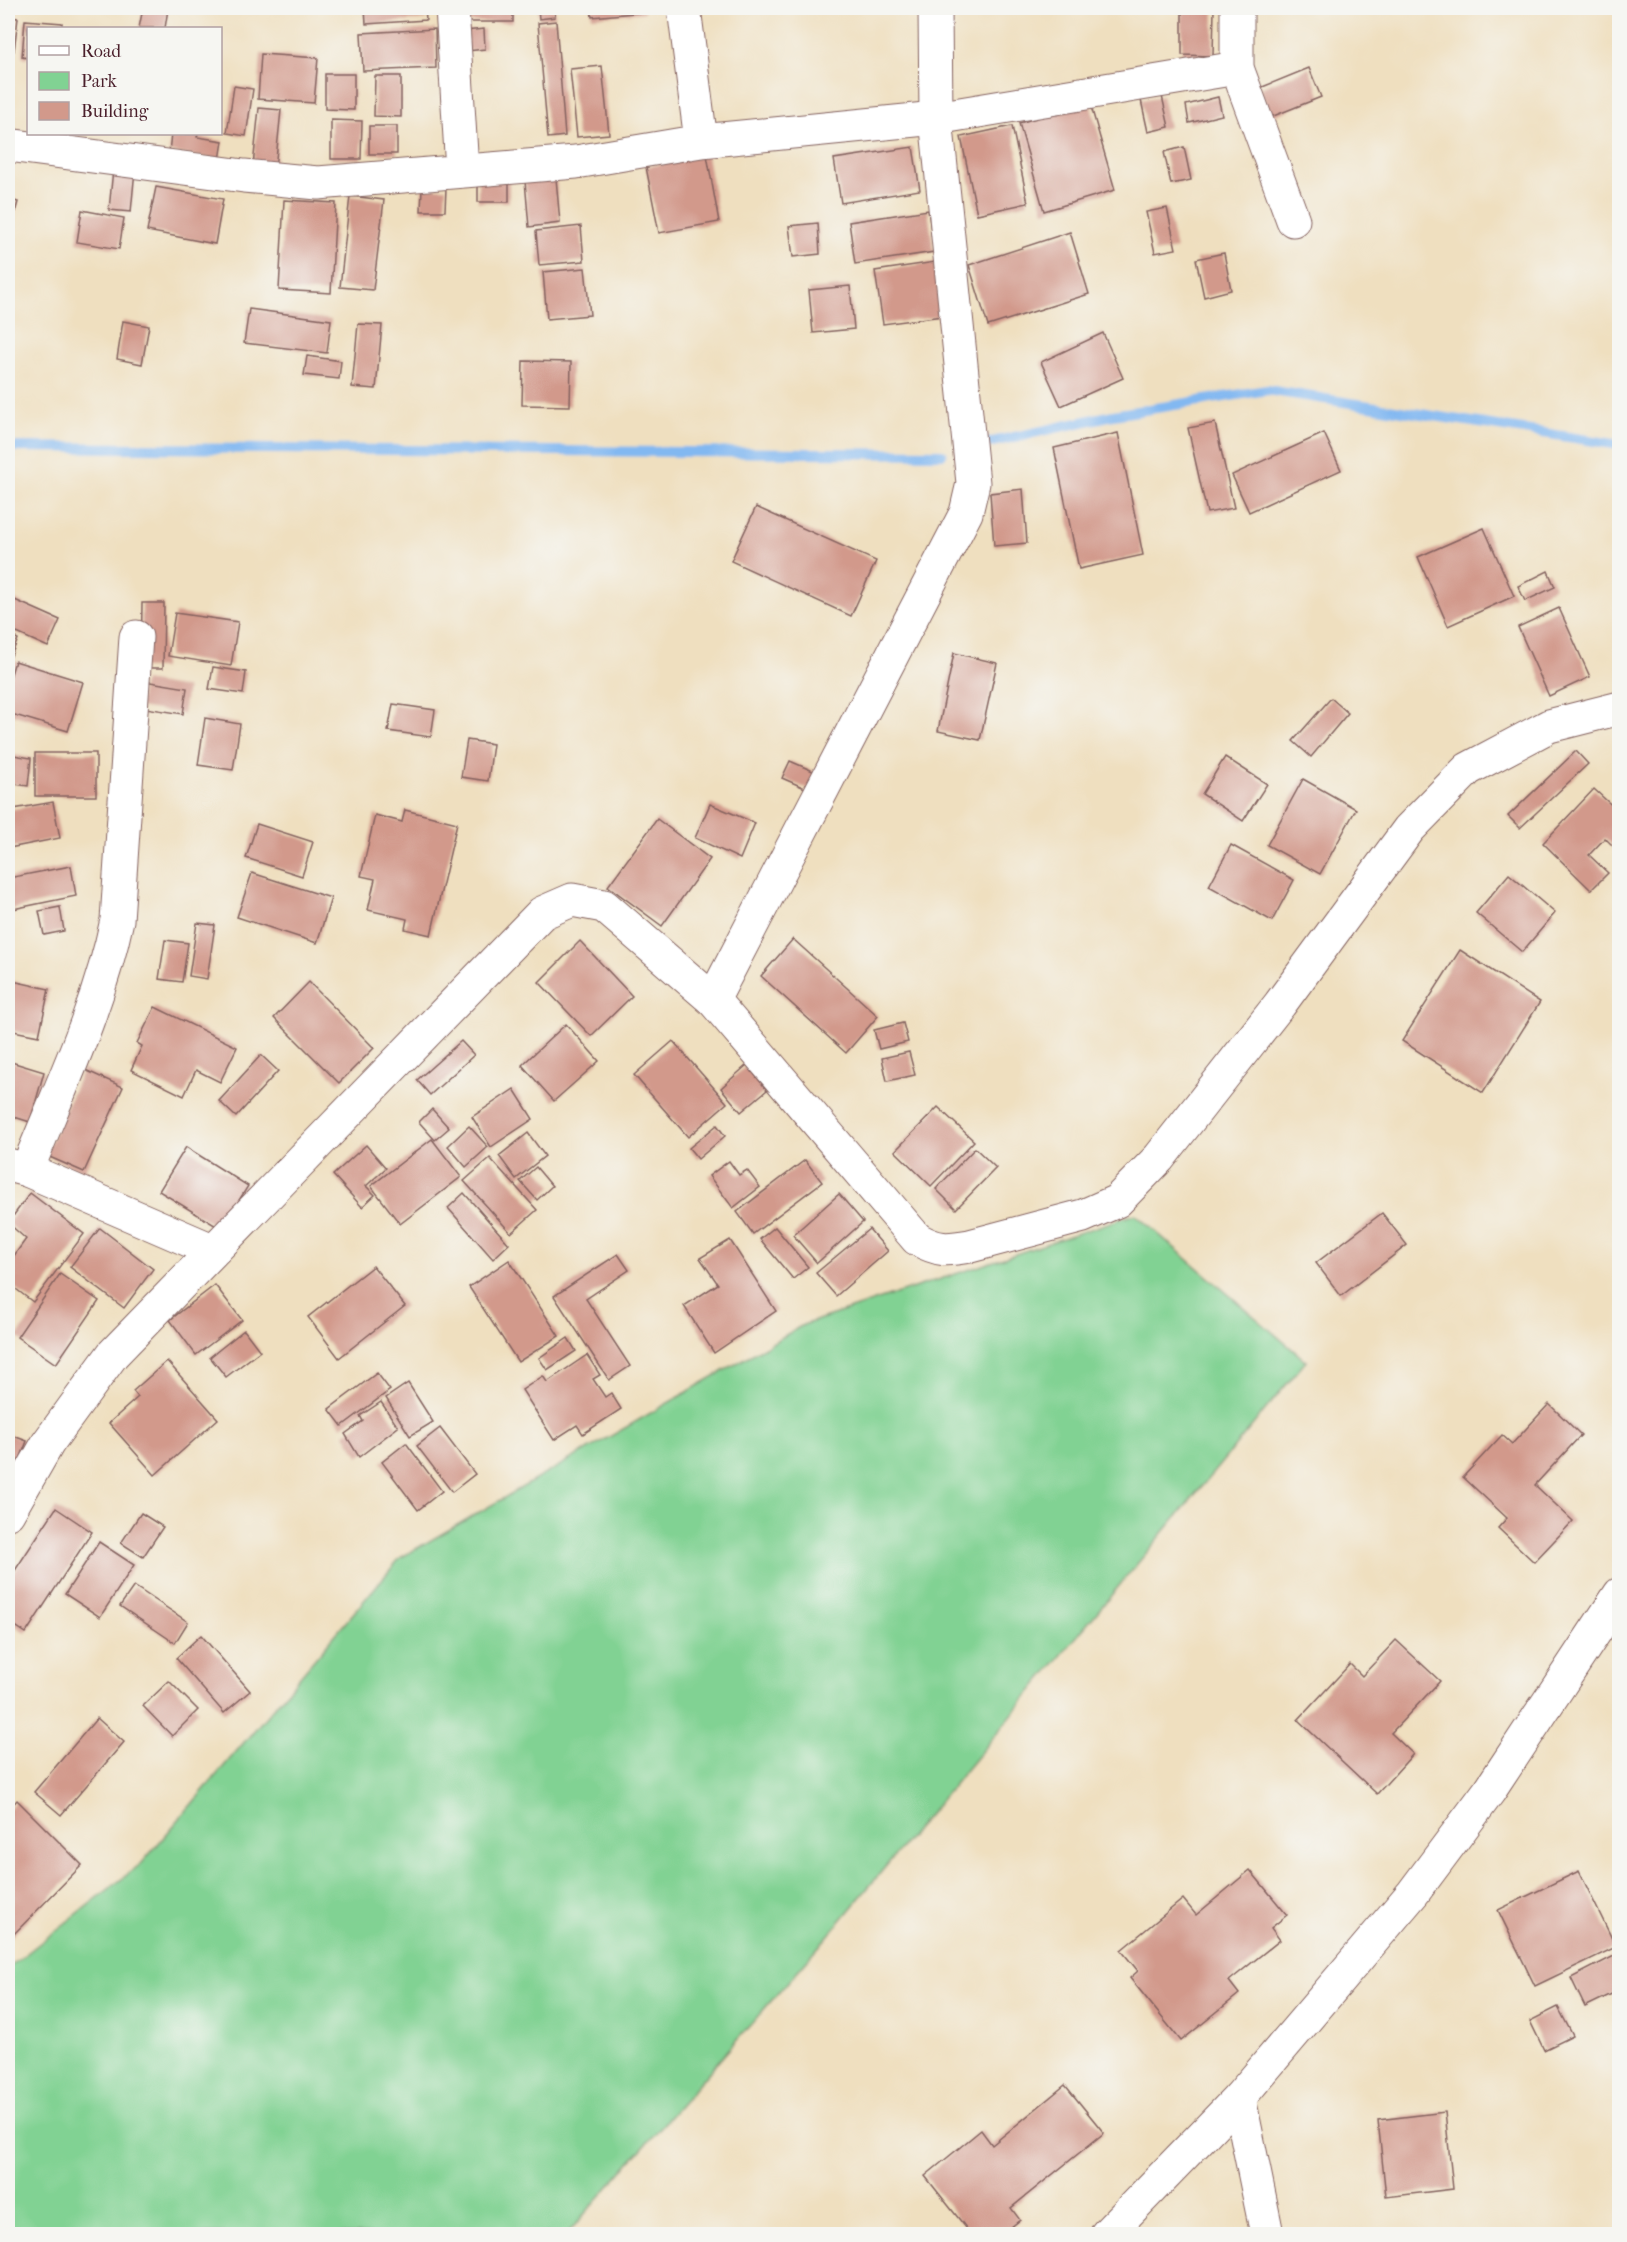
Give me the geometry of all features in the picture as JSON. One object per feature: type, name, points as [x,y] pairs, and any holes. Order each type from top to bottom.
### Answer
[{"type":"street","points":[[452,8],[462,170]]},
{"type":"street","points":[[684,8],[702,141]]},
{"type":"street","points":[[713,1000],[966,513],[973,483],[936,118],[935,8]]},
{"type":"street","points":[[1237,8],[1237,68],[1293,220]]},
{"type":"street","points":[[8,145],[244,176],[318,183],[576,162],[702,141],[936,118],[1237,68]]},
{"type":"street","points":[[136,637],[117,920],[110,956],[95,1000],[17,1167],[212,1250]]},
{"type":"street","points":[[8,1513],[48,1443],[113,1354],[542,913],[572,900],[604,906],[713,1000],[917,1239],[934,1248],[952,1249],[1083,1216],[1117,1201],[1159,1158],[1280,1004],[1409,829],[1468,769],[1549,726],[1620,708]]},
{"type":"street","points":[[1107,2235],[1239,2098],[1413,1893],[1490,1790],[1620,1594]]},
{"type":"street","points":[[1239,2098],[1267,2235]]},
{"type":"green space","points":[[1135,1214],[1306,1361],[822,1943],[567,2234],[8,2234],[8,1968],[142,1863],[400,1558],[803,1325]]},
{"type":"building","points":[[143,8],[168,9],[165,27],[139,27]]},
{"type":"building","points":[[365,8],[425,8],[426,20],[366,24]]},
{"type":"building","points":[[468,8],[513,8],[513,22],[468,22]]},
{"type":"building","points":[[538,8],[554,8],[555,17],[539,19]]},
{"type":"building","points":[[591,8],[644,8],[644,12],[592,17]]},
{"type":"building","points":[[1182,8],[1214,8],[1213,56],[1182,55]]},
{"type":"building","points":[[8,17],[18,18],[14,51],[8,51]]},
{"type":"building","points":[[25,20],[62,23],[62,27],[27,27],[27,58],[22,57]]},
{"type":"building","points":[[556,21],[565,136],[548,138],[538,23]]},
{"type":"building","points":[[435,29],[436,68],[363,71],[361,33]]},
{"type":"building","points":[[484,29],[485,49],[467,51],[465,31]]},
{"type":"building","points":[[261,54],[318,58],[314,103],[258,99]]},
{"type":"building","points":[[602,66],[609,134],[577,137],[570,69]]},
{"type":"building","points":[[1309,68],[1321,97],[1271,117],[1260,88]]},
{"type":"building","points":[[325,74],[354,74],[354,110],[325,109]]},
{"type":"building","points":[[375,76],[401,76],[401,117],[374,116]]},
{"type":"building","points":[[234,86],[253,89],[246,136],[227,133]]},
{"type":"building","points":[[1162,96],[1169,127],[1148,132],[1141,100]]},
{"type":"building","points":[[1218,97],[1222,115],[1189,123],[1186,105]]},
{"type":"building","points":[[1090,103],[1115,190],[1044,211],[1019,123]]},
{"type":"building","points":[[259,108],[281,110],[275,169],[253,166]]},
{"type":"building","points":[[331,120],[362,121],[361,159],[331,159]]},
{"type":"building","points":[[369,126],[397,126],[397,154],[369,154]]},
{"type":"building","points":[[1012,126],[1028,203],[977,214],[961,137]]},
{"type":"building","points":[[171,135],[198,135],[197,137],[223,141],[220,160],[169,152]]},
{"type":"building","points":[[913,147],[920,190],[841,203],[834,159]]},
{"type":"building","points":[[1184,147],[1191,180],[1171,184],[1164,152]]},
{"type":"building","points":[[707,155],[719,222],[659,233],[646,167]]},
{"type":"building","points":[[113,169],[135,170],[131,212],[109,210]]},
{"type":"building","points":[[478,175],[509,176],[509,202],[478,202]]},
{"type":"building","points":[[556,178],[560,223],[529,227],[525,181]]},
{"type":"building","points":[[156,187],[223,199],[215,244],[147,231]]},
{"type":"building","points":[[422,188],[446,188],[445,211],[421,211]]},
{"type":"building","points":[[350,196],[384,200],[373,290],[340,287]]},
{"type":"building","points":[[8,199],[18,202],[8,238]]},
{"type":"building","points":[[284,200],[336,203],[331,293],[279,290]]},
{"type":"building","points":[[1167,208],[1176,249],[1155,253],[1146,212]]},
{"type":"building","points":[[82,210],[124,218],[119,249],[77,242]]},
{"type":"building","points":[[928,210],[934,252],[855,264],[849,222]]},
{"type":"building","points":[[818,223],[820,254],[793,257],[789,226]]},
{"type":"building","points":[[581,226],[584,261],[539,265],[536,231]]},
{"type":"building","points":[[1070,232],[1089,294],[988,326],[969,265]]},
{"type":"building","points":[[1224,253],[1231,290],[1204,297],[1196,259]]},
{"type":"building","points":[[935,262],[942,316],[883,324],[875,271]]},
{"type":"building","points":[[585,268],[590,315],[547,319],[543,272]]},
{"type":"building","points":[[850,286],[854,329],[813,333],[809,290]]},
{"type":"building","points":[[249,309],[331,320],[327,353],[244,343]]},
{"type":"building","points":[[123,321],[149,326],[142,364],[117,359]]},
{"type":"building","points":[[358,324],[382,325],[376,389],[352,387]]},
{"type":"building","points":[[1103,333],[1123,378],[1061,406],[1041,362]]},
{"type":"building","points":[[307,356],[341,361],[339,379],[304,375]]},
{"type":"building","points":[[523,361],[571,362],[570,406],[522,405]]},
{"type":"building","points":[[1215,423],[1234,508],[1207,513],[1188,428]]},
{"type":"building","points":[[1118,433],[1143,555],[1079,569],[1054,448]]},
{"type":"building","points":[[1324,433],[1341,470],[1249,512],[1232,475]]},
{"type":"building","points":[[1023,489],[1027,543],[994,546],[990,493]]},
{"type":"building","points":[[756,507],[876,561],[851,616],[731,561]]},
{"type":"building","points":[[1484,528],[1514,596],[1448,626],[1418,557]]},
{"type":"building","points":[[1548,571],[1555,587],[1525,601],[1518,586]]},
{"type":"building","points":[[8,597],[60,620],[48,647],[8,629]]},
{"type":"building","points":[[142,603],[164,603],[163,668],[141,668]]},
{"type":"building","points":[[1559,608],[1590,677],[1549,696],[1518,627]]},
{"type":"building","points":[[175,613],[238,622],[231,666],[168,656]]},
{"type":"building","points":[[8,634],[18,639],[8,663]]},
{"type":"building","points":[[954,653],[997,663],[980,740],[938,731]]},
{"type":"building","points":[[15,661],[83,682],[68,731],[8,713],[8,684]]},
{"type":"building","points":[[213,667],[246,672],[243,694],[209,689]]},
{"type":"building","points":[[144,681],[187,688],[183,714],[139,707]]},
{"type":"building","points":[[1331,698],[1348,713],[1311,757],[1293,741]]},
{"type":"building","points":[[393,704],[435,710],[431,737],[388,731]]},
{"type":"building","points":[[205,718],[240,724],[233,770],[198,765]]},
{"type":"building","points":[[467,740],[493,744],[488,781],[461,777]]},
{"type":"building","points":[[1576,751],[1588,764],[1520,828],[1508,816]]},
{"type":"building","points":[[35,753],[96,753],[96,796],[35,796]]},
{"type":"building","points":[[8,754],[31,758],[28,786],[8,783]]},
{"type":"building","points":[[1225,757],[1267,784],[1243,821],[1202,794]]},
{"type":"building","points":[[790,761],[822,775],[814,792],[782,778]]},
{"type":"building","points":[[1303,779],[1356,809],[1320,874],[1267,845]]},
{"type":"building","points":[[1594,789],[1620,813],[1620,853],[1605,838],[1589,855],[1608,873],[1591,890],[1543,843]]},
{"type":"building","points":[[53,802],[60,838],[9,848],[8,810]]},
{"type":"building","points":[[710,804],[755,823],[740,859],[695,838]]},
{"type":"building","points":[[405,810],[457,823],[431,935],[405,929],[407,919],[368,910],[375,879],[361,876],[375,815],[402,822]]},
{"type":"building","points":[[657,819],[710,859],[662,926],[608,886]]},
{"type":"building","points":[[257,824],[313,842],[302,876],[246,858]]},
{"type":"building","points":[[1231,845],[1294,880],[1272,921],[1209,886]]},
{"type":"building","points":[[71,866],[76,896],[8,910],[8,878]]},
{"type":"building","points":[[252,873],[331,898],[317,943],[237,917]]},
{"type":"building","points":[[1509,874],[1555,913],[1522,952],[1476,913]]},
{"type":"building","points":[[60,907],[64,931],[44,935],[39,911]]},
{"type":"building","points":[[197,923],[215,925],[207,979],[189,976]]},
{"type":"building","points":[[793,939],[878,1016],[846,1053],[761,976]]},
{"type":"building","points":[[165,940],[188,943],[182,982],[159,979]]},
{"type":"building","points":[[580,941],[632,996],[591,1036],[539,982]]},
{"type":"building","points":[[1460,950],[1540,1002],[1483,1093],[1402,1041]]},
{"type":"building","points":[[8,980],[49,989],[39,1036],[8,1030]]},
{"type":"building","points":[[309,982],[374,1048],[339,1083],[274,1018]]},
{"type":"building","points":[[155,1007],[237,1047],[220,1082],[196,1070],[184,1096],[131,1070],[142,1046],[137,1043]]},
{"type":"building","points":[[903,1023],[908,1042],[879,1049],[874,1030]]},
{"type":"building","points":[[566,1024],[599,1061],[554,1101],[522,1065]]},
{"type":"building","points":[[461,1041],[474,1055],[430,1095],[417,1080]]},
{"type":"building","points":[[673,1041],[727,1103],[688,1137],[634,1075]]},
{"type":"building","points":[[909,1052],[915,1075],[887,1081],[882,1058]]},
{"type":"building","points":[[261,1055],[278,1071],[236,1117],[219,1101]]},
{"type":"building","points":[[8,1061],[44,1072],[30,1122],[8,1115]]},
{"type":"building","points":[[747,1065],[767,1090],[741,1112],[721,1088]]},
{"type":"building","points":[[83,1069],[123,1087],[84,1172],[45,1155]]},
{"type":"building","points":[[514,1089],[533,1119],[491,1147],[472,1117]]},
{"type":"building","points":[[938,1107],[974,1141],[931,1186],[895,1151]]},
{"type":"building","points":[[432,1109],[449,1128],[435,1140],[419,1122]]},
{"type":"building","points":[[717,1125],[725,1136],[698,1159],[689,1148]]},
{"type":"building","points":[[469,1126],[488,1147],[466,1167],[448,1146]]},
{"type":"building","points":[[528,1133],[545,1156],[516,1179],[499,1156]]},
{"type":"building","points":[[432,1139],[461,1177],[400,1224],[371,1186]]},
{"type":"building","points":[[366,1145],[386,1168],[366,1186],[375,1195],[362,1207],[333,1175]]},
{"type":"building","points":[[186,1147],[248,1186],[221,1229],[159,1191]]},
{"type":"building","points":[[975,1148],[996,1168],[956,1209],[936,1189]]},
{"type":"building","points":[[490,1158],[537,1210],[511,1233],[464,1181]]},
{"type":"building","points":[[805,1160],[822,1182],[753,1234],[737,1212]]},
{"type":"building","points":[[729,1161],[739,1175],[747,1170],[760,1187],[733,1208],[709,1176]]},
{"type":"building","points":[[536,1167],[552,1186],[537,1200],[520,1181]]},
{"type":"building","points":[[30,1193],[84,1234],[33,1302],[8,1283],[8,1264],[26,1239],[8,1223]]},
{"type":"building","points":[[464,1193],[509,1244],[493,1259],[448,1208]]},
{"type":"building","points":[[839,1194],[863,1222],[817,1263],[793,1235]]},
{"type":"building","points":[[1382,1213],[1407,1245],[1341,1296],[1316,1263]]},
{"type":"building","points":[[775,1227],[808,1267],[793,1279],[760,1239]]},
{"type":"building","points":[[100,1228],[153,1269],[124,1308],[70,1267]]},
{"type":"building","points":[[869,1229],[888,1251],[836,1296],[816,1273]]},
{"type":"building","points":[[730,1240],[776,1311],[714,1353],[684,1306],[718,1284],[700,1258]]},
{"type":"building","points":[[618,1254],[629,1270],[586,1299],[630,1366],[609,1380],[554,1296]]},
{"type":"building","points":[[509,1260],[559,1336],[518,1362],[469,1287]]},
{"type":"building","points":[[373,1266],[405,1306],[339,1358],[308,1317]]},
{"type":"building","points":[[60,1274],[99,1301],[56,1364],[17,1337]]},
{"type":"building","points":[[215,1285],[242,1320],[196,1355],[170,1320]]},
{"type":"building","points":[[244,1330],[260,1351],[226,1377],[210,1357]]},
{"type":"building","points":[[568,1338],[576,1351],[547,1370],[539,1358]]},
{"type":"building","points":[[587,1355],[600,1375],[593,1379],[605,1397],[611,1393],[621,1409],[583,1434],[577,1425],[554,1440],[522,1390],[543,1376],[547,1382]]},
{"type":"building","points":[[167,1361],[218,1419],[155,1475],[109,1423],[138,1397],[133,1391]]},
{"type":"building","points":[[377,1373],[390,1390],[342,1426],[329,1409]]},
{"type":"building","points":[[408,1383],[433,1422],[410,1436],[386,1398]]},
{"type":"building","points":[[381,1402],[398,1427],[359,1457],[345,1434],[363,1421],[360,1416]]},
{"type":"building","points":[[1549,1404],[1581,1435],[1535,1485],[1573,1521],[1534,1562],[1498,1528],[1507,1518],[1463,1477],[1502,1435],[1512,1444]]},
{"type":"building","points":[[440,1428],[475,1474],[452,1492],[417,1446]]},
{"type":"building","points":[[8,1434],[27,1441],[19,1462],[8,1458]]},
{"type":"building","points":[[406,1443],[442,1491],[418,1510],[382,1462]]},
{"type":"building","points":[[56,1508],[92,1532],[26,1633],[8,1621],[8,1581]]},
{"type":"building","points":[[141,1513],[163,1527],[143,1557],[121,1543]]},
{"type":"building","points":[[99,1542],[134,1565],[100,1617],[65,1594]]},
{"type":"building","points":[[134,1586],[188,1622],[175,1643],[120,1606]]},
{"type":"building","points":[[201,1635],[250,1691],[224,1713],[176,1658]]},
{"type":"building","points":[[1396,1640],[1440,1681],[1391,1733],[1413,1754],[1377,1794],[1298,1720],[1350,1664],[1362,1676]]},
{"type":"building","points":[[169,1681],[198,1710],[172,1736],[143,1706]]},
{"type":"building","points":[[97,1718],[124,1742],[61,1815],[34,1792]]},
{"type":"building","points":[[17,1800],[82,1865],[8,1940],[8,1810]]},
{"type":"building","points":[[1250,1870],[1287,1915],[1271,1928],[1280,1940],[1229,1981],[1239,1994],[1181,2041],[1130,1978],[1138,1971],[1121,1950],[1183,1899],[1196,1915]]},
{"type":"building","points":[[1579,1871],[1616,1947],[1535,1986],[1498,1910]]},
{"type":"building","points":[[1616,1955],[1620,1962],[1620,1990],[1585,2007],[1571,1978]]},
{"type":"building","points":[[1558,2007],[1573,2036],[1544,2050],[1530,2021]]},
{"type":"building","points":[[1065,2085],[1104,2133],[1011,2208],[1020,2220],[1002,2234],[971,2234],[925,2176],[981,2130],[992,2145]]},
{"type":"building","points":[[1445,2112],[1453,2189],[1386,2197],[1378,2120]]},
{"type":"waterway","points":[[988,443],[1113,415],[1267,390],[1620,445]]},
{"type":"waterway","points":[[8,447],[942,454]]}]
